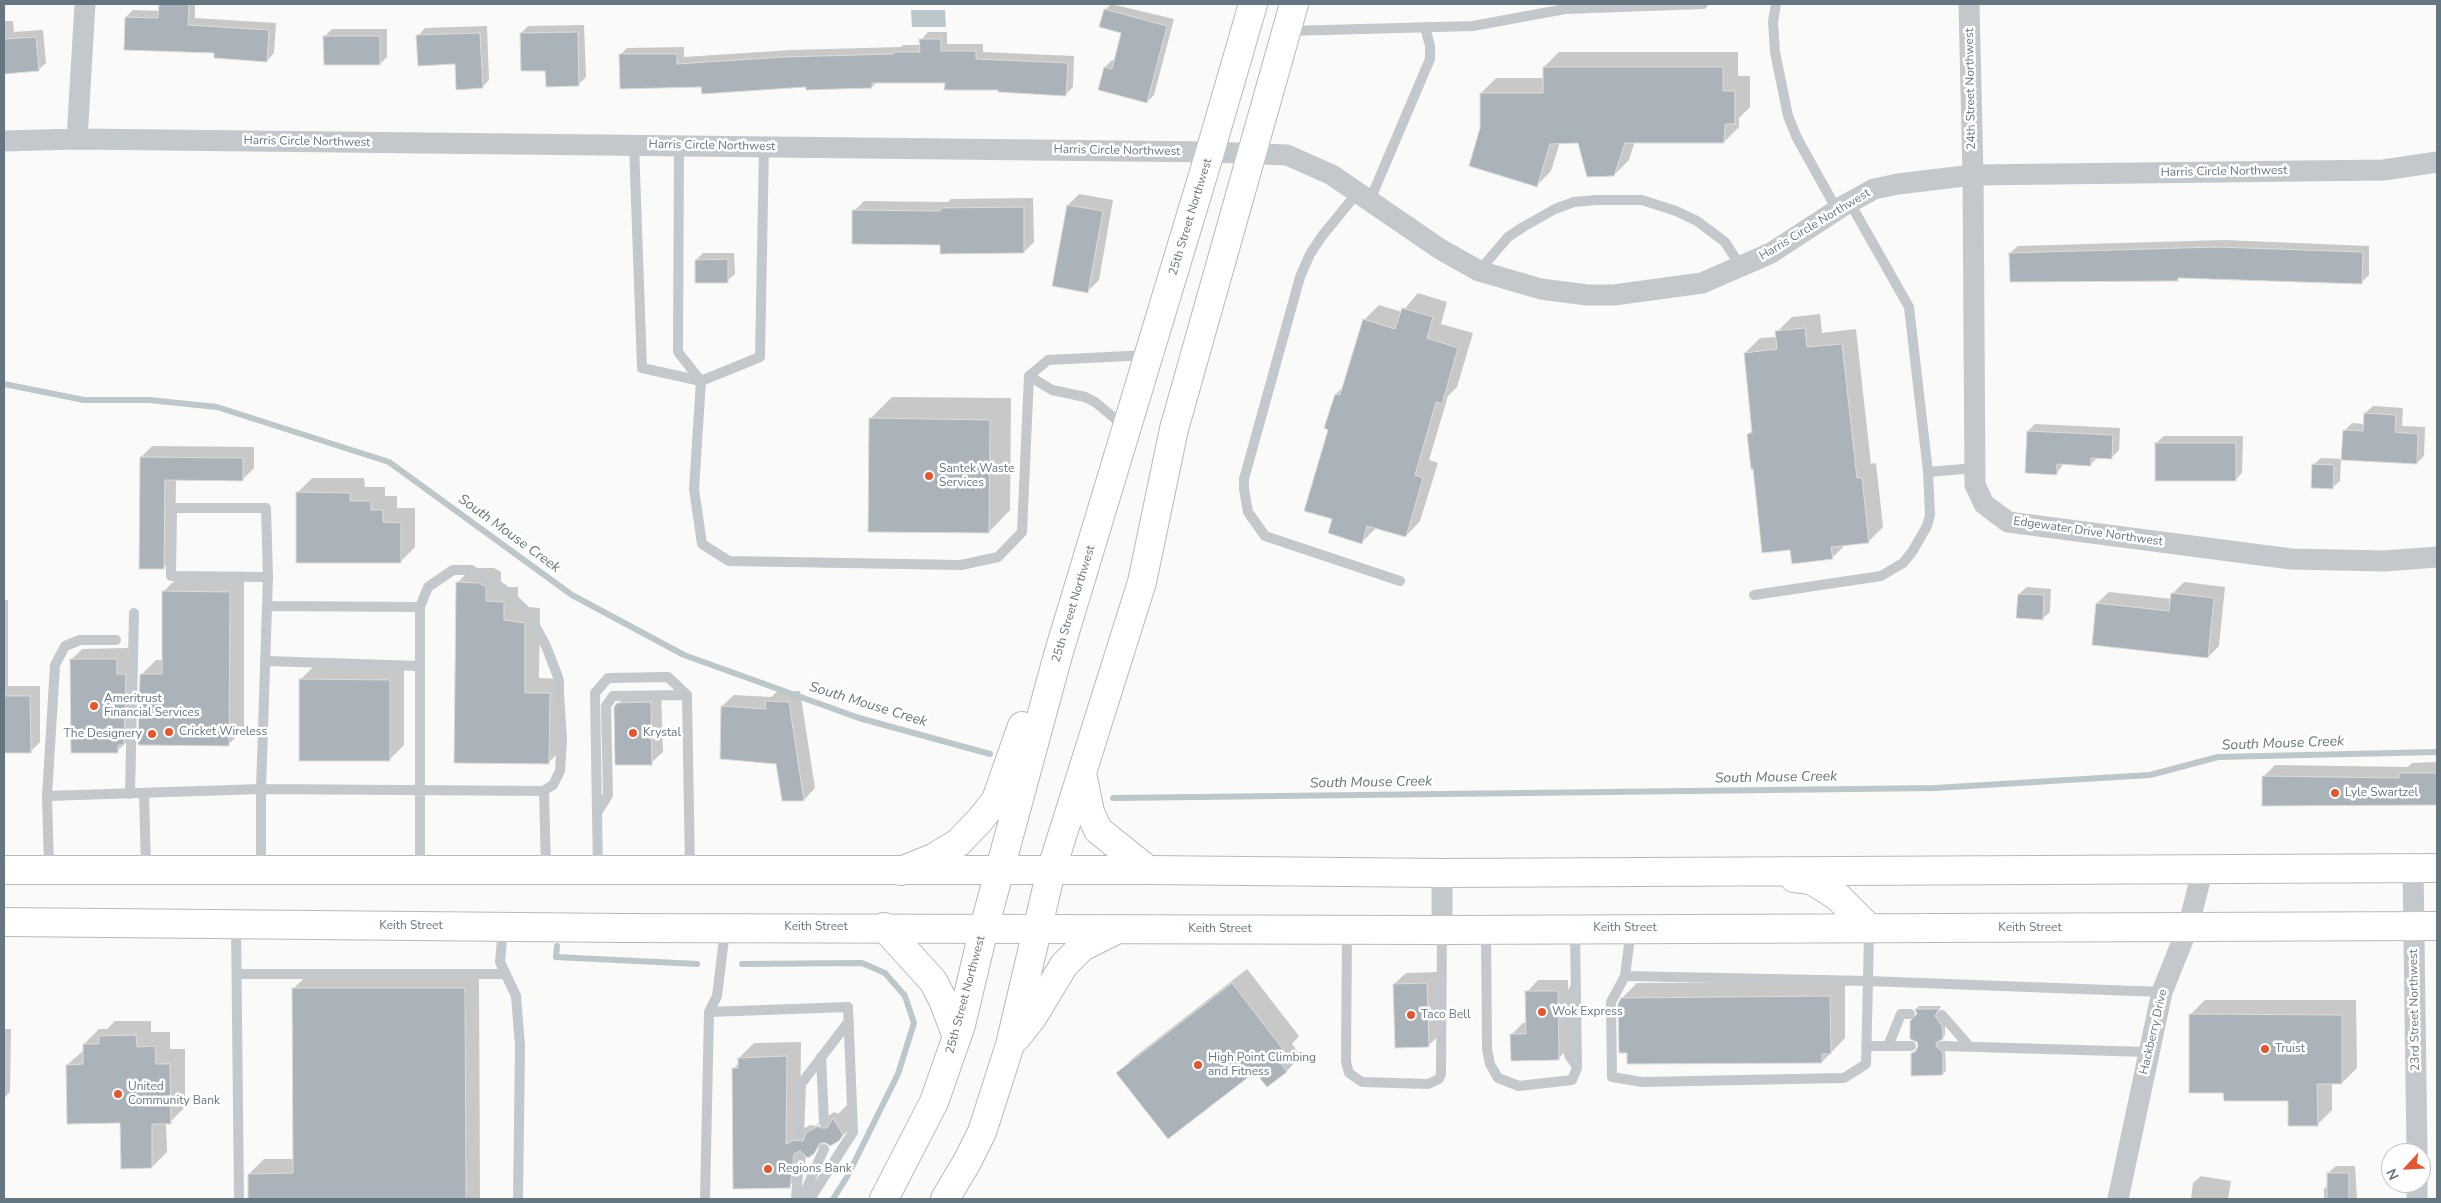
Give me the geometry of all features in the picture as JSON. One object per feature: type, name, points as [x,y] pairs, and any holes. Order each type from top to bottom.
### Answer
[{"type":"main road","name":"25th Street Northwest","points":[[884,1199],[934,1102],[956,1037],[1058,656],[1210,152],[1252,4]]},
{"type":"main road","points":[[945,1199],[968,1162],[982,1132],[1010,1045],[1051,870],[1142,582],[1174,429],[1294,4]]},
{"type":"main road","points":[[901,871],[933,858],[958,843],[996,800],[1021,728],[1058,656]]},
{"type":"main road","points":[[1082,772],[1090,812],[1098,830],[1148,870]]},
{"type":"main road","points":[[4,870],[1148,870],[1442,873],[2425,868]]},
{"type":"main road","points":[[1748,871],[1811,880],[1837,896],[1869,928]]},
{"type":"main road","name":"Keith Street","points":[[4,922],[503,927],[1347,930],[2426,926]]},
{"type":"main road","points":[[884,927],[933,981],[943,1000],[956,1037]]},
{"type":"main road","points":[[1010,1045],[1032,1018],[1064,965],[1082,947],[1118,928]]},
{"type":"street","points":[[77,139],[85,4]]},
{"type":"street","name":"24th Street Northwest","points":[[1969,4],[1973,175]]},
{"type":"street","name":"Harris Circle Northwest","points":[[4,141],[77,139],[634,145],[1210,152],[1287,155],[1332,175],[1440,249],[1479,271],[1541,289],[1587,295],[1614,295],[1702,283],[1771,253],[1843,206],[1874,190],[1898,184],[1973,175],[2384,170],[2437,162]]},
{"type":"street","name":"Edgewater Drive Northwest","points":[[1973,175],[1975,485],[1984,504],[2008,522],[2291,559],[2384,561],[2437,557]]},
{"type":"street","name":"23rd Street Northwest","points":[[2417,1143],[2426,926],[2425,868]]},
{"type":"street","name":"Hackberry Drive","points":[[2118,1199],[2162,992],[2188,927],[2203,869]]},
{"type":"street","points":[[1442,873],[1442,930]]},
{"type":"lane","points":[[1286,32],[1474,26],[1565,6],[1703,4]]},
{"type":"lane","points":[[1754,594],[1881,576],[1893,570],[1912,552],[1927,526],[1931,504],[1909,307],[1797,138],[1788,116],[1775,52],[1773,22],[1776,4]]},
{"type":"lane","points":[[1400,581],[1265,536],[1248,512],[1244,479],[1300,277],[1310,254],[1322,236],[1364,196],[1430,59],[1430,46],[1425,27]]},
{"type":"lane","points":[[634,145],[642,368],[701,381],[760,357],[764,147]]},
{"type":"lane","points":[[679,146],[678,352],[701,381],[694,489],[702,544],[729,561],[961,565],[998,557],[1022,532],[1029,376],[1048,360],[1149,355]]},
{"type":"lane","points":[[1479,271],[1508,237],[1523,226],[1555,209],[1574,202],[1596,200],[1642,200],[1676,211],[1697,221],[1725,242],[1741,267]]},
{"type":"lane","points":[[1029,376],[1052,390],[1085,397],[1095,402],[1126,429]]},
{"type":"lane","points":[[1928,472],[1975,468]]},
{"type":"lane","points":[[261,869],[261,790],[267,661],[268,577],[266,508],[172,508],[171,576],[268,577]]},
{"type":"lane","points":[[47,796],[261,790],[419,790],[543,791],[553,785],[560,771],[562,740],[558,677],[546,646],[528,614],[502,588],[471,570],[453,570],[444,574],[428,587],[420,608],[419,666],[419,790],[420,869]]},
{"type":"lane","points":[[267,606],[420,608]]},
{"type":"lane","points":[[130,794],[134,613]]},
{"type":"lane","points":[[49,870],[47,796],[55,665],[65,646],[80,640],[116,640]]},
{"type":"lane","points":[[267,661],[419,666]]},
{"type":"lane","points":[[598,870],[595,693],[608,678],[668,677],[686,695],[690,870]]},
{"type":"lane","points":[[597,812],[608,795],[606,706],[614,696],[686,695]]},
{"type":"lane","points":[[543,791],[546,870]]},
{"type":"lane","points":[[144,793],[146,869]]},
{"type":"lane","points":[[236,925],[240,1199]]},
{"type":"lane","points":[[503,927],[500,962],[516,996],[520,1046],[518,1199]]},
{"type":"lane","points":[[705,1199],[709,1012],[717,996],[725,928]]},
{"type":"lane","points":[[1486,930],[1487,1049],[1490,1064],[1498,1078],[1519,1086],[1572,1080],[1577,1068],[1575,928]]},
{"type":"lane","points":[[1631,928],[1625,976],[1611,1002],[1612,1077],[1642,1082],[1844,1078],[1866,1064],[1869,928]]},
{"type":"lane","points":[[1347,930],[1346,1062],[1349,1073],[1362,1082],[1428,1084],[1438,1079],[1441,1074],[1442,930]]},
{"type":"lane","points":[[237,974],[506,974]]},
{"type":"lane","points":[[1625,976],[1868,981],[2162,992]]},
{"type":"lane","points":[[709,1012],[848,1008],[853,1132],[810,1199]]},
{"type":"lane","points":[[1888,1046],[1901,1014],[1910,1014]]},
{"type":"lane","points":[[1942,1015],[1970,1047]]},
{"type":"lane","points":[[799,1135],[801,1084],[849,1021]]},
{"type":"lane","points":[[1866,1046],[1910,1046]]},
{"type":"lane","points":[[1942,1046],[2148,1052]]},
{"type":"lane","points":[[822,1057],[824,1122]]},
{"type":"lane","points":[[802,1199],[824,1149]]},
{"type":"lane","points":[[796,1199],[799,1158]]},
{"type":"shaded area","points":[[911,10],[945,10],[946,27],[912,27]]},
{"type":"building","points":[[159,4],[189,4],[188,25],[269,30],[267,62],[214,58],[214,53],[124,50],[125,17],[158,18]]},
{"type":"building","points":[[1104,9],[1167,26],[1147,103],[1098,90],[1104,67],[1112,69],[1121,33],[1099,27]]},
{"type":"building","points":[[578,32],[579,86],[546,87],[545,71],[521,71],[520,33]]},
{"type":"building","points":[[480,33],[483,88],[456,90],[455,64],[418,66],[416,35]]},
{"type":"building","points":[[323,36],[380,36],[380,65],[324,65]]},
{"type":"building","points":[[36,37],[39,71],[4,74],[4,39]]},
{"type":"building","points":[[919,39],[941,39],[941,51],[976,51],[976,59],[1068,63],[1066,96],[998,92],[998,90],[944,90],[945,83],[872,83],[872,88],[806,90],[806,87],[702,94],[701,87],[620,89],[619,54],[677,54],[677,64],[783,57],[894,54],[894,52],[920,52]]},
{"type":"building","points":[[1543,67],[1723,67],[1723,91],[1735,91],[1735,124],[1725,124],[1724,143],[1625,143],[1614,176],[1587,177],[1578,143],[1550,144],[1537,187],[1469,166],[1480,128],[1480,93],[1543,93]]},
{"type":"building","points":[[1067,205],[1103,211],[1088,293],[1052,286]]},
{"type":"building","points":[[1024,207],[1024,253],[940,254],[940,245],[852,244],[852,210],[940,211],[940,208]]},
{"type":"building","points":[[2216,247],[2363,252],[2362,284],[2178,278],[2178,281],[2010,282],[2009,253]]},
{"type":"building","points":[[728,259],[728,283],[695,283],[695,260]]},
{"type":"building","points":[[1402,308],[1433,317],[1427,338],[1458,348],[1442,404],[1436,402],[1415,475],[1423,478],[1406,537],[1367,526],[1362,544],[1328,533],[1332,519],[1304,511],[1328,430],[1324,428],[1335,394],[1340,395],[1363,319],[1395,329]]},
{"type":"building","points":[[1805,328],[1807,347],[1842,344],[1857,478],[1862,478],[1869,543],[1831,547],[1833,559],[1792,564],[1790,550],[1762,553],[1753,469],[1751,469],[1747,434],[1752,433],[1744,353],[1777,349],[1775,331]]},
{"type":"building","points":[[2364,413],[2396,415],[2395,432],[2418,434],[2417,464],[2341,460],[2343,430],[2363,431]]},
{"type":"building","name":"Santek Waste Services","points":[[869,418],[990,420],[989,533],[868,532]]},
{"type":"building","points":[[2027,431],[2113,435],[2112,459],[2091,458],[2091,466],[2057,464],[2057,475],[2025,473]]},
{"type":"building","points":[[2155,443],[2236,443],[2236,481],[2155,481]]},
{"type":"building","points":[[140,457],[243,458],[243,481],[165,480],[164,569],[139,569]]},
{"type":"building","points":[[2312,464],[2334,465],[2333,489],[2311,488]]},
{"type":"building","points":[[296,492],[350,493],[350,501],[371,501],[371,510],[383,510],[383,522],[401,523],[401,563],[296,563]]},
{"type":"building","points":[[456,582],[479,583],[486,587],[486,601],[504,602],[504,620],[525,623],[525,693],[550,693],[549,764],[454,763]]},
{"type":"building","points":[[162,591],[230,592],[229,746],[138,745],[140,674],[162,674]]},
{"type":"building","points":[[2171,593],[2214,598],[2208,658],[2092,645],[2096,603],[2169,611]]},
{"type":"building","points":[[2018,594],[2044,595],[2043,620],[2016,618]]},
{"type":"building","name":"Ameritrust Financial Services","points":[[70,659],[117,659],[117,674],[126,674],[124,745],[118,745],[118,753],[71,753]]},
{"type":"building","points":[[299,679],[390,680],[390,761],[299,761]]},
{"type":"building","points":[[4,696],[30,696],[31,753],[4,753]]},
{"type":"building","points":[[765,701],[789,702],[804,801],[782,801],[776,764],[720,759],[721,706],[766,709]]},
{"type":"building","name":"Krystal","points":[[651,702],[652,765],[615,765],[614,707],[617,703]]},
{"type":"building","points":[[2399,773],[2437,773],[2437,805],[2262,806],[2262,776],[2399,778]]},
{"type":"building","points":[[1232,983],[1285,1052],[1277,1058],[1287,1072],[1267,1087],[1255,1072],[1168,1139],[1116,1073]]},
{"type":"building","name":"Taco Bell","points":[[1427,983],[1429,1047],[1395,1048],[1393,984]]},
{"type":"building","points":[[292,988],[465,988],[466,1199],[248,1199],[248,1174],[293,1173]]},
{"type":"building","name":"Wok Express","points":[[1525,991],[1558,991],[1559,1060],[1511,1061],[1510,1034],[1526,1034]]},
{"type":"building","points":[[1830,996],[1831,1054],[1822,1054],[1822,1063],[1627,1064],[1627,1053],[1619,1053],[1618,1004],[1621,998]]},
{"type":"building","points":[[1915,1009],[1939,1009],[1935,1016],[1942,1026],[1943,1039],[1937,1042],[1936,1046],[1943,1053],[1943,1075],[1911,1076],[1911,1053],[1915,1052],[1918,1046],[1917,1042],[1910,1039],[1910,1021],[1917,1014]]},
{"type":"building","name":"Truist","points":[[2189,1014],[2342,1015],[2342,1084],[2317,1084],[2318,1126],[2288,1126],[2288,1101],[2224,1101],[2223,1093],[2189,1093]]},
{"type":"building","name":"United Community Bank","points":[[136,1035],[137,1047],[155,1046],[156,1064],[170,1064],[171,1124],[152,1124],[152,1168],[121,1169],[120,1123],[67,1124],[66,1065],[83,1064],[83,1044],[99,1044],[99,1036]]},
{"type":"building","points":[[787,1056],[786,1144],[794,1140],[803,1141],[806,1133],[818,1126],[827,1128],[833,1118],[843,1135],[839,1141],[830,1146],[826,1143],[820,1143],[814,1154],[808,1158],[800,1151],[794,1154],[790,1188],[733,1189],[732,1068],[738,1068],[738,1058]]},
{"type":"building","points":[[2327,1173],[2349,1173],[2349,1199],[2327,1199]]},
{"type":"waterway","name":"South Mouse Creek","points":[[4,384],[84,400],[149,400],[217,407],[389,462],[572,595],[684,655],[859,718],[990,754]]},
{"type":"waterway","name":"South Mouse Creek","points":[[1113,798],[1935,788],[2150,775],[2218,757],[2437,752]]},
{"type":"waterway","points":[[557,946],[556,957],[697,964]]},
{"type":"waterway","points":[[742,964],[862,963],[885,973],[905,996],[914,1023],[898,1074],[847,1177],[833,1199]]},
{"type":"place","name":"Santek Waste Services","points":[[929,476]]},
{"type":"place","name":"Ameritrust Financial Services","points":[[94,706]]},
{"type":"place","name":"Cricket Wireless","points":[[169,732]]},
{"type":"place","name":"Krystal","points":[[633,733]]},
{"type":"place","name":"The Designery","points":[[152,734]]},
{"type":"place","name":"Lyle Swartzel","points":[[2335,793]]},
{"type":"place","name":"Wok Express","points":[[1542,1012]]},
{"type":"place","name":"Taco Bell","points":[[1411,1015]]},
{"type":"place","name":"Truist","points":[[2265,1049]]},
{"type":"place","name":"High Point Climbing and Fitness","points":[[1198,1065]]},
{"type":"place","name":"United Community Bank","points":[[118,1094]]},
{"type":"place","name":"Regions Bank","points":[[768,1169]]}]
